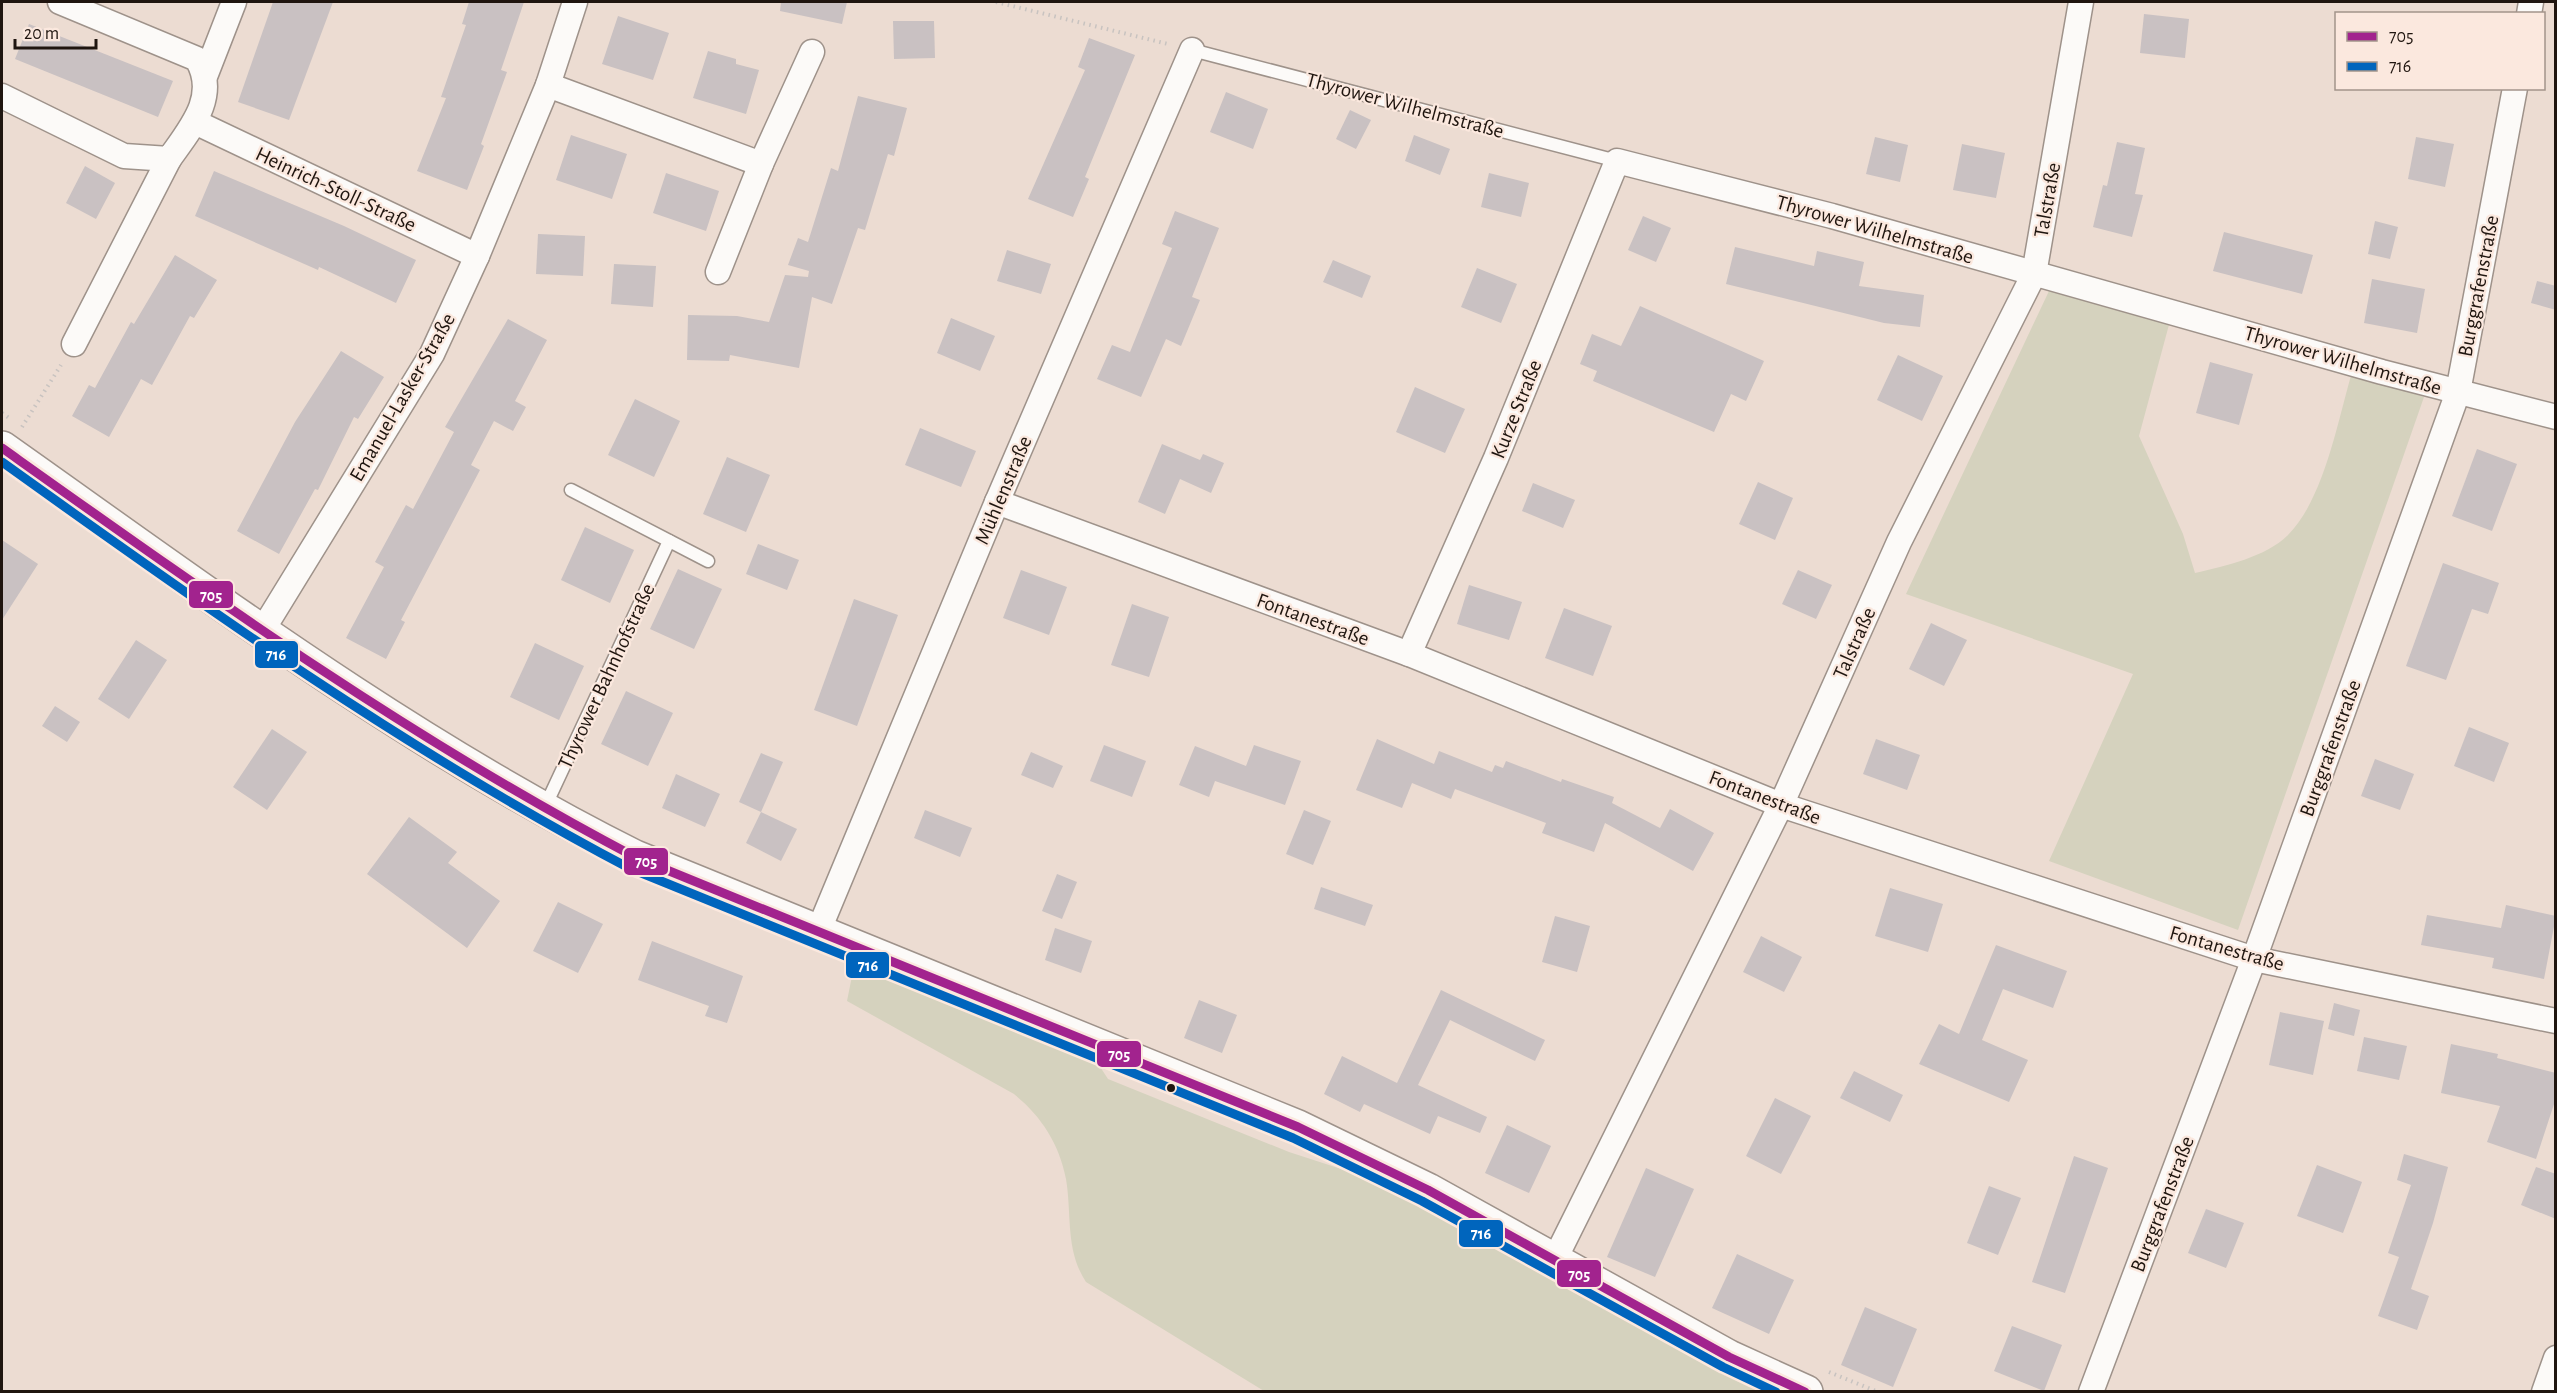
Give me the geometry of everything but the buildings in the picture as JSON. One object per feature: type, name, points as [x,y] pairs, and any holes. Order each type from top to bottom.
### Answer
[{"type":"main road","points":[[12,437],[262,631],[402,726],[544,811],[635,857],[1298,1127],[1419,1185],[1730,1357],[1806,1392]]},
{"type":"street","points":[[60,2],[197,59],[206,74]]},
{"type":"street","points":[[74,344],[170,159],[195,122],[205,95],[206,74],[234,2]]},
{"type":"street","name":"Emanuel-Lasker-Straße","points":[[262,631],[432,354],[477,256],[548,85],[575,2]]},
{"type":"street","name":"Talstraße","points":[[1554,1261],[1781,805],[1899,542],[2034,274],[2081,2]]},
{"type":"street","name":"Mühlenstraße","points":[[818,932],[997,502],[1192,50]]},
{"type":"street","points":[[718,272],[761,164],[812,52]]},
{"type":"street","points":[[548,85],[761,164]]},
{"type":"street","name":"Burggrafenstraße","points":[[2091,1392],[2254,959],[2458,392],[2515,90]]},
{"type":"street","points":[[2,96],[124,156],[170,159]]},
{"type":"street","name":"Heinrich-Stoll-Straße","points":[[195,122],[477,256]]},
{"type":"street","name":"Thyrower Wilhelmstraße","points":[[1617,160],[1832,216],[2458,392],[2556,417]]},
{"type":"street","name":"Kurze Straße","points":[[1409,654],[1496,458],[1617,160]]},
{"type":"street","name":"Fontanestraße","points":[[997,502],[1409,654],[1781,805],[2254,959],[2556,1021]]},
{"type":"street","points":[[2544,1392],[2556,1358]]},
{"type":"lane","name":"Thyrower Wilhelmstraße","points":[[1192,50],[1617,160]]},
{"type":"lane","points":[[571,490],[708,561]]},
{"type":"lane","name":"Thyrower Bahnhofstraße","points":[[544,811],[669,541]]},
{"type":"path","points":[[996,2],[1192,50]]},
{"type":"path","points":[[12,437],[74,344]]},
{"type":"path","points":[[2,413],[12,437]]},
{"type":"path","points":[[12,437],[31,434]]},
{"type":"shaded area","points":[[2049,291],[2170,321],[2139,436],[2183,534],[2195,573],[2257,555],[2279,543],[2301,520],[2328,458],[2352,372],[2424,397],[2238,930],[2049,861],[2133,674],[1906,594]]},
{"type":"shaded area","points":[[855,961],[1095,1059],[1108,1079],[1289,1152],[1375,1180],[1773,1391],[1264,1391],[1086,1282],[1079,1270],[1072,1245],[1068,1192],[1063,1166],[1048,1131],[1024,1102],[1014,1094],[847,1001]]},
{"type":"transit line","name":"705","points":[[2,448],[234,611],[390,714],[552,812],[635,857],[1298,1127],[1428,1190],[1729,1357],[1805,1392]]},
{"type":"transit line","name":"716","points":[[2,462],[308,676],[465,775],[629,868],[1293,1138],[1422,1201],[1723,1367],[1776,1392]]}]
